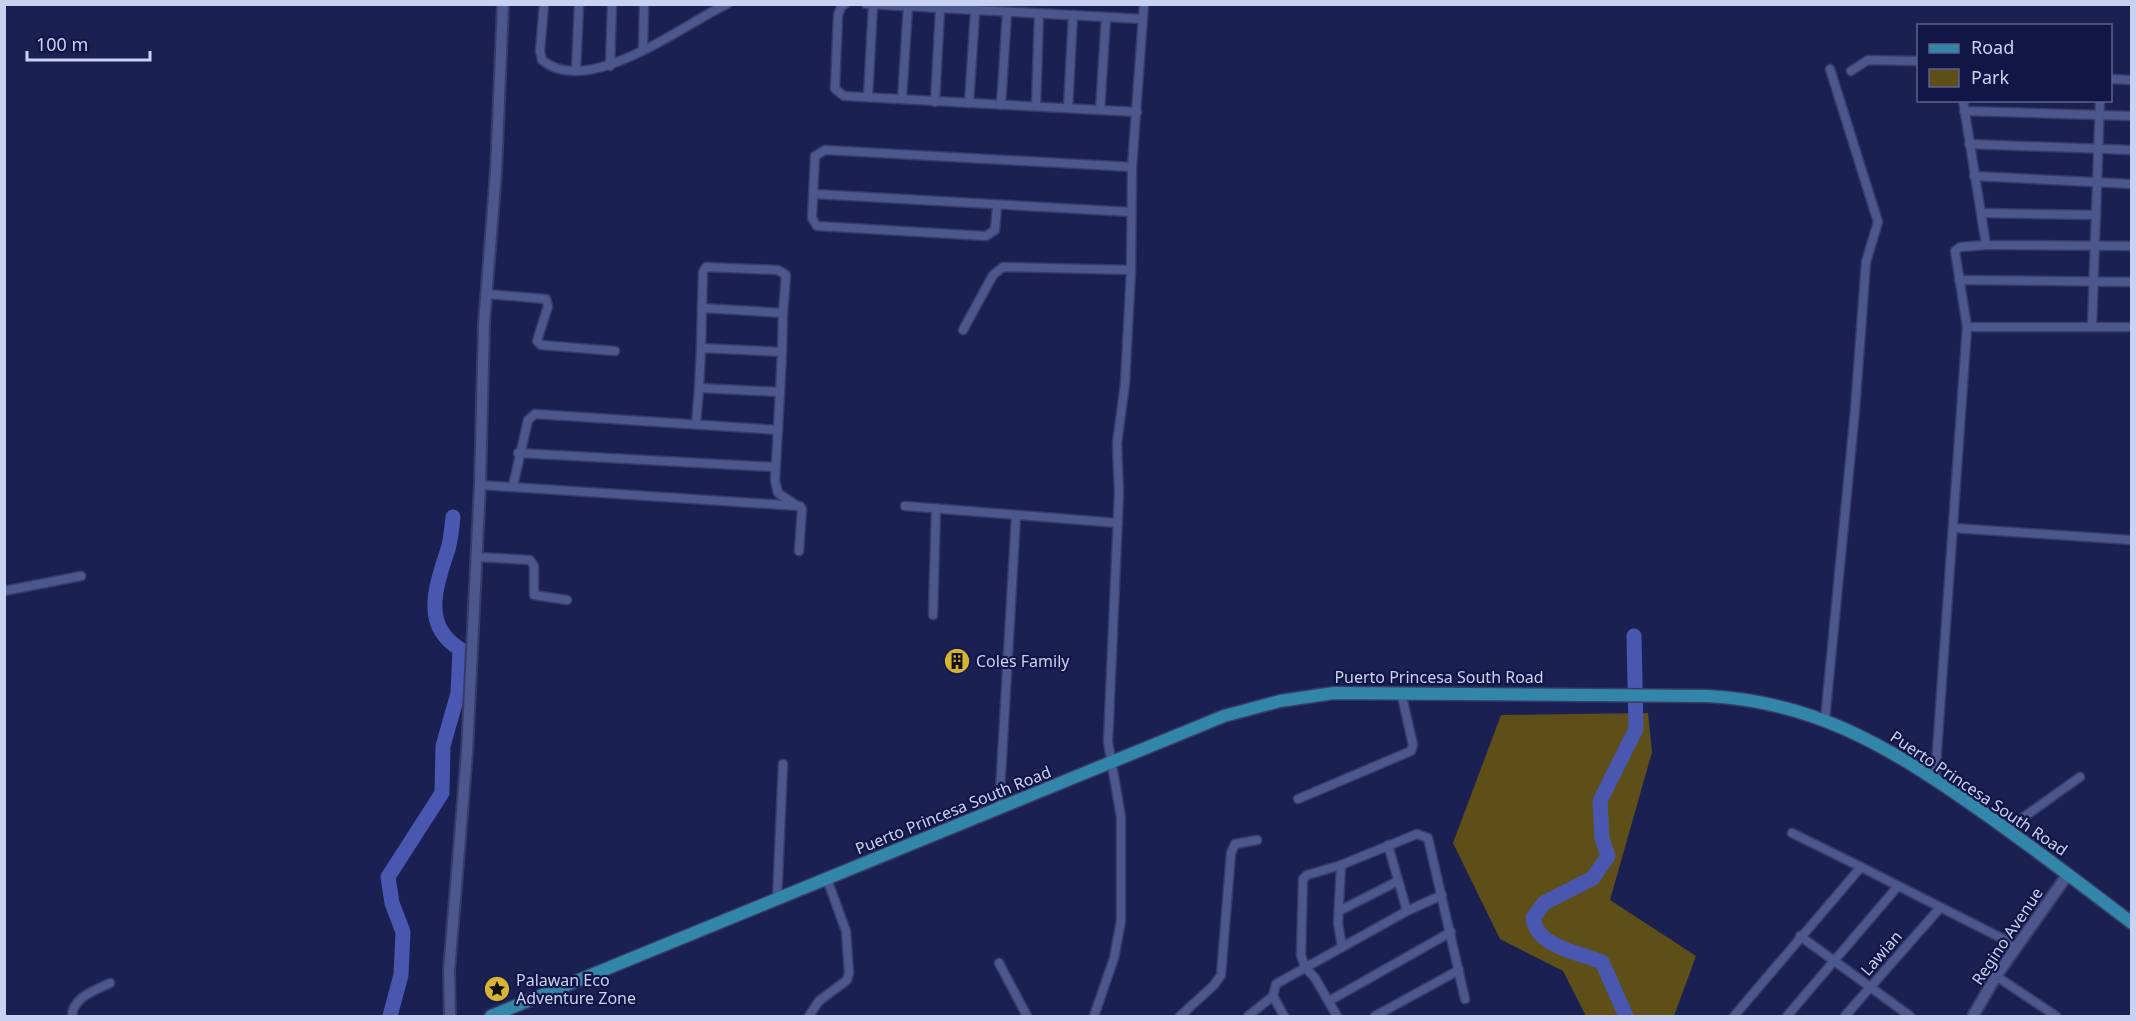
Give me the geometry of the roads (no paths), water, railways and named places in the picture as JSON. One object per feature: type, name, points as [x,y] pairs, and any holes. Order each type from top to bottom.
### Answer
[{"type":"main road","name":"Puerto Princesa South Road","points":[[491,1017],[1224,716],[1280,701],[1334,693],[1614,694],[1742,698],[1780,705],[1825,720],[1872,740],[1935,779],[2007,829],[2132,922]]},
{"type":"street","points":[[450,1017],[449,970],[467,752],[487,294],[496,171],[503,4]]},
{"type":"street","points":[[544,4],[540,51],[542,60],[551,66],[576,70],[610,66],[643,50],[721,5]]},
{"type":"street","points":[[576,70],[579,4]]},
{"type":"street","points":[[610,66],[612,4]]},
{"type":"street","points":[[643,50],[644,4]]},
{"type":"street","points":[[845,4],[838,15],[836,89],[844,96],[1137,112]]},
{"type":"street","points":[[866,4],[975,12],[1143,19]]},
{"type":"street","points":[[1094,1017],[1114,958],[1120,921],[1121,817],[1108,742],[1118,523],[1117,443],[1125,384],[1131,270],[1132,167],[1144,4]]},
{"type":"street","points":[[868,97],[873,5]]},
{"type":"street","points":[[902,99],[908,7]]},
{"type":"street","points":[[935,102],[940,10]]},
{"type":"street","points":[[969,103],[975,12]]},
{"type":"street","points":[[1001,105],[1007,13]]},
{"type":"street","points":[[1036,106],[1039,15]]},
{"type":"street","points":[[1068,108],[1073,15]]},
{"type":"street","points":[[1100,110],[1106,17]]},
{"type":"street","points":[[1851,71],[1868,60],[1917,61]]},
{"type":"street","points":[[1825,720],[1855,410],[1866,262],[1878,222],[1830,69]]},
{"type":"street","points":[[2112,79],[2132,80]]},
{"type":"street","points":[[1963,102],[1986,245]]},
{"type":"street","points":[[2092,326],[2100,102]]},
{"type":"street","points":[[1964,111],[2132,116]]},
{"type":"street","points":[[1969,144],[2132,150]]},
{"type":"street","points":[[997,207],[995,230],[989,236],[820,227],[813,221],[815,156],[821,150],[1132,167]]},
{"type":"street","points":[[1974,176],[2132,184]]},
{"type":"street","points":[[814,194],[997,207],[1131,212]]},
{"type":"street","points":[[1981,213],[2096,215]]},
{"type":"street","points":[[1935,779],[1967,327],[1955,256],[1957,249],[1986,245],[2132,246]]},
{"type":"street","points":[[696,424],[703,272],[706,267],[778,270],[786,275],[775,467],[778,493],[800,506]]},
{"type":"street","points":[[963,330],[993,275],[1003,267],[1131,270]]},
{"type":"street","points":[[1959,280],[2132,282]]},
{"type":"street","points":[[487,294],[546,299],[548,306],[537,341],[541,345],[615,351]]},
{"type":"street","points":[[702,308],[783,313]]},
{"type":"street","points":[[1967,327],[2132,327]]},
{"type":"street","points":[[701,348],[782,352]]},
{"type":"street","points":[[699,388],[780,392]]},
{"type":"street","points":[[513,486],[518,453],[528,420],[535,414],[778,430]]},
{"type":"street","points":[[518,453],[775,467]]},
{"type":"street","points":[[480,485],[800,506]]},
{"type":"street","points":[[799,551],[800,506]]},
{"type":"street","points":[[905,506],[1118,523]]},
{"type":"street","points":[[933,615],[936,508]]},
{"type":"street","points":[[999,809],[1016,516]]},
{"type":"street","points":[[1953,528],[2132,540]]},
{"type":"street","points":[[477,556],[530,560],[534,566],[534,595],[567,600]]},
{"type":"street","points":[[4,591],[81,576]]},
{"type":"street","points":[[1298,799],[1411,751],[1413,745],[1401,692]]},
{"type":"street","points":[[777,899],[783,764]]},
{"type":"street","points":[[2007,829],[2080,777]]},
{"type":"street","points":[[1792,833],[2017,946]]},
{"type":"street","points":[[1337,1017],[1329,1001],[1305,967],[1301,955],[1303,879],[1307,875],[1341,865],[1417,834],[1426,836],[1451,932],[1465,999]]},
{"type":"street","points":[[1180,1017],[1214,985],[1221,975],[1231,853],[1235,844],[1257,840]]},
{"type":"street","points":[[1388,845],[1407,911]]},
{"type":"street","points":[[1341,865],[1339,911],[1341,947]]},
{"type":"street","points":[[1734,1017],[1800,936],[1861,867]]},
{"type":"street","name":"Regino Avenue","points":[[1973,1017],[1996,976],[2068,874]]},
{"type":"street","points":[[809,1017],[819,1001],[843,985],[849,973],[848,942],[826,879]]},
{"type":"street","points":[[1339,911],[1398,881]]},
{"type":"street","points":[[1787,1017],[1836,962],[1898,886]]},
{"type":"street","points":[[1248,1017],[1273,996],[1276,984],[1407,911],[1442,895]]},
{"type":"street","name":"Lawian","points":[[1845,1017],[1940,909]]},
{"type":"street","points":[[1329,1001],[1451,932]]},
{"type":"street","points":[[1800,936],[1910,1017]]},
{"type":"street","points":[[999,963],[1027,1017]]},
{"type":"street","points":[[1375,1017],[1459,970]]},
{"type":"street","points":[[1996,976],[2056,1017]]},
{"type":"street","points":[[72,1017],[73,1009],[81,999],[110,983]]},
{"type":"street","points":[[1273,996],[1284,1017]]},
{"type":"waterway","points":[[390,1016],[401,975],[403,932],[392,903],[388,877],[442,793],[443,746],[458,693],[460,649],[440,628],[435,603],[436,590],[450,541],[453,517]]},
{"type":"waterway","points":[[1626,1016],[1602,962],[1550,942],[1536,928],[1533,918],[1544,903],[1593,878],[1608,856],[1602,838],[1600,801],[1636,729],[1634,636]]},
{"type":"place","name":"Coles Family","points":[[957,661]]},
{"type":"place","name":"Palawan Eco Adventure Zone","points":[[497,989]]}]
